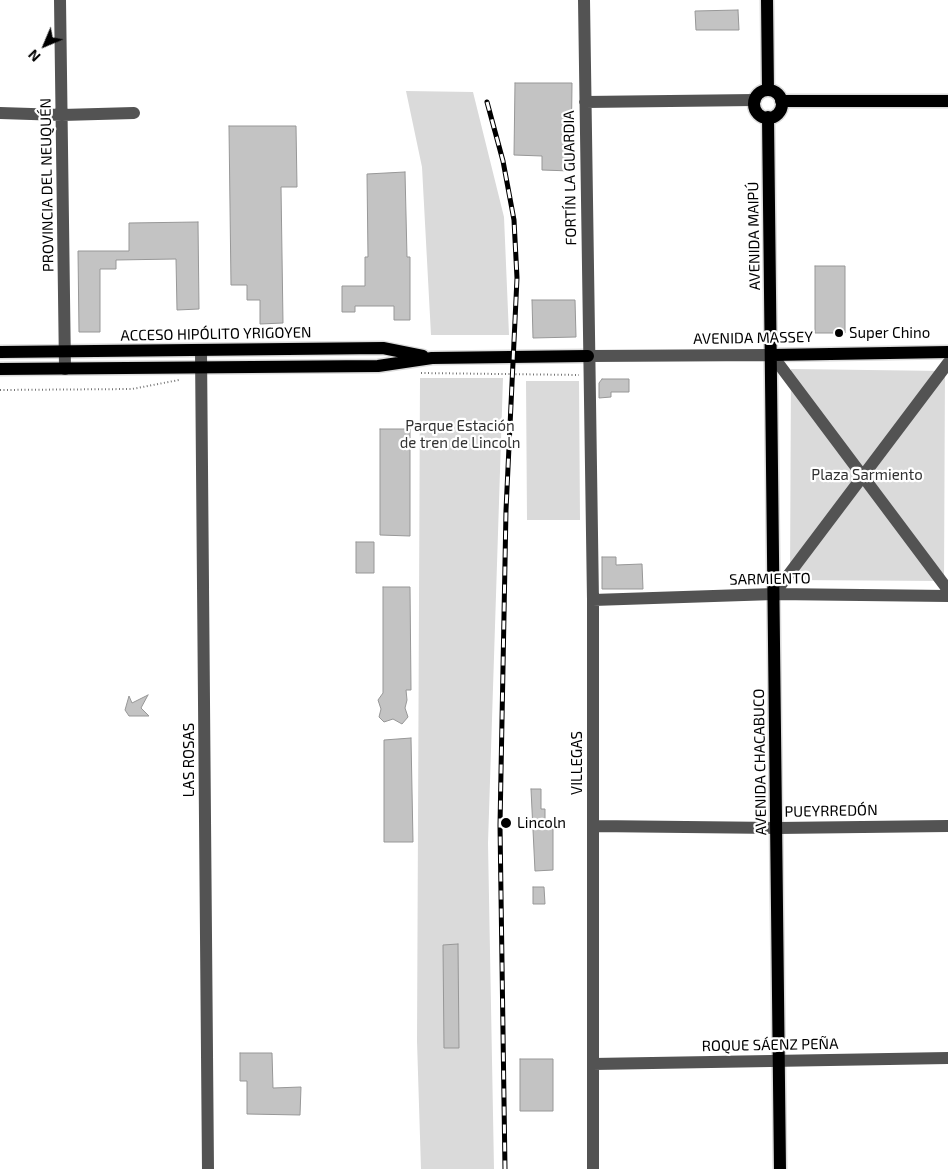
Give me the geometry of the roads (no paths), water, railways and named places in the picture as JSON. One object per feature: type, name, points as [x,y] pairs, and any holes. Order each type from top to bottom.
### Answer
[{"type":"main road","points":[[767,0],[768,90]]},
{"type":"main road","points":[[768,90],[775,92],[781,101],[779,112],[768,117],[759,114],[754,104],[758,94],[768,90]]},
{"type":"main road","points":[[781,101],[948,101]]},
{"type":"main road","name":"AVENIDA MAIPÚ","points":[[768,117],[772,355]]},
{"type":"main road","name":"ACCESO HIPÓLITO YRIGOYEN","points":[[0,352],[383,348],[432,358]]},
{"type":"main road","name":"AVENIDA MASSEY","points":[[772,355],[948,352]]},
{"type":"main road","name":"AVENIDA CHACABUCO","points":[[772,355],[780,1169]]},
{"type":"main road","name":"ACCESO HIPÓLITO YRIGOYEN","points":[[0,369],[378,366],[432,358],[588,356]]},
{"type":"street","name":"PROVINCIA DEL NEUQUÉN","points":[[60,0],[65,369]]},
{"type":"street","name":"FORTÍN LA GUARDIA","points":[[584,0],[588,356]]},
{"type":"street","points":[[585,105],[754,104]]},
{"type":"street","points":[[0,114],[134,113]]},
{"type":"street","name":"LAS ROSAS","points":[[201,351],[208,1169]]},
{"type":"street","points":[[772,355],[864,475],[948,590]]},
{"type":"street","name":"AVENIDA MASSEY","points":[[588,356],[772,355]]},
{"type":"street","name":"VILLEGAS","points":[[588,356],[593,600],[593,1169]]},
{"type":"street","points":[[774,594],[948,363]]},
{"type":"street","name":"SARMIENTO","points":[[593,600],[774,594],[948,596]]},
{"type":"street","name":"PUEYRREDÓN","points":[[594,826],[777,828],[948,826]]},
{"type":"street","name":"ROQUE SÁENZ PEÑA","points":[[593,1064],[948,1058]]},
{"type":"railway","points":[[487,102],[503,161],[514,220],[517,278],[506,510],[500,825],[505,1169]]},
{"type":"place","name":"Super Chino","points":[[839,333]]},
{"type":"place","name":"Lincoln","points":[[506,823]]},
{"type":"park label","name":"Parque Estación de tren de Lincoln","points":[[460,434]]},
{"type":"park label","name":"Plaza Sarmiento","points":[[867,475]]}]
